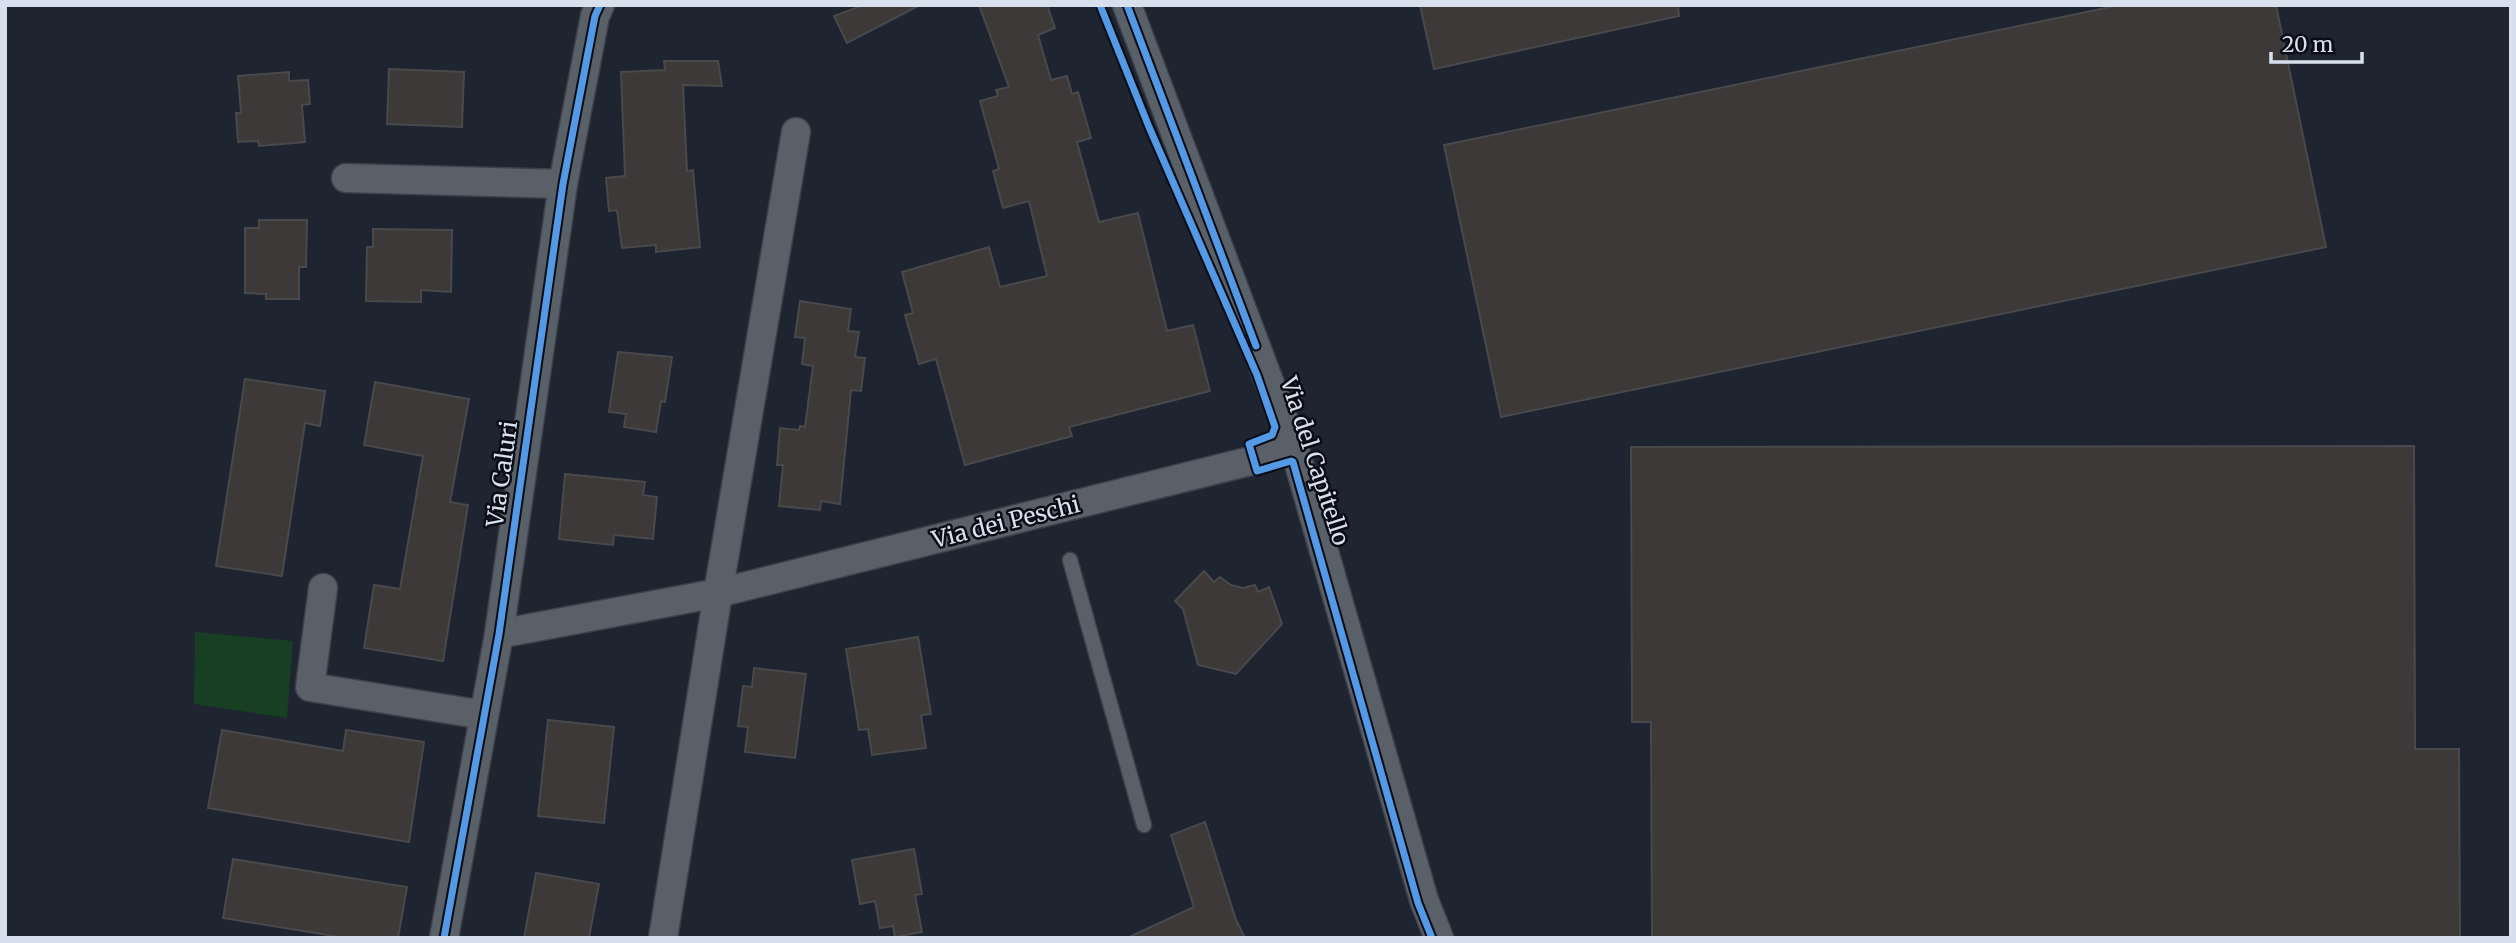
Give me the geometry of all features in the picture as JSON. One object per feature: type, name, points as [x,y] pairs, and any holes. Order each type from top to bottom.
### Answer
[{"type":"street","name":"Via del Capitello","points":[[1127,5],[1295,450],[1424,900],[1439,938]]},
{"type":"street","name":"Via Caluri","points":[[444,938],[499,634],[563,184],[596,9]]},
{"type":"street","points":[[663,938],[796,132]]},
{"type":"street","points":[[346,178],[563,184]]},
{"type":"street","name":"Via dei Peschi","points":[[499,634],[718,593],[1295,450]]},
{"type":"street","points":[[324,588],[310,687],[484,715]]},
{"type":"lane","points":[[1070,560],[1144,825]]},
{"type":"green space","points":[[195,632],[293,641],[287,718],[194,704]]},
{"type":"building","points":[[864,5],[920,5],[847,43],[834,16]]},
{"type":"building","points":[[979,5],[1047,5],[1055,28],[1038,35],[1051,80],[1067,76],[1072,94],[1078,92],[1091,138],[1077,142],[1099,222],[1138,213],[1167,331],[1193,325],[1210,391],[1069,427],[1072,436],[965,465],[936,359],[919,364],[905,315],[913,313],[902,272],[989,247],[1000,287],[1047,276],[1029,201],[1003,208],[993,171],[999,169],[980,101],[998,96],[996,90],[1009,87]]},
{"type":"building","points":[[1420,5],[1678,5],[1679,16],[1434,69]]},
{"type":"building","points":[[2120,5],[2276,5],[2326,247],[1501,417],[1444,145]]},
{"type":"building","points":[[664,61],[718,61],[722,86],[683,85],[687,171],[693,170],[700,247],[656,252],[656,245],[622,248],[617,210],[609,211],[606,178],[625,176],[621,72],[665,70]]},
{"type":"building","points":[[389,69],[464,72],[462,127],[387,124]]},
{"type":"building","points":[[289,72],[289,81],[308,80],[310,104],[302,105],[305,142],[259,146],[258,141],[238,142],[236,113],[241,113],[238,76]]},
{"type":"building","points":[[259,220],[307,220],[306,267],[299,267],[299,299],[266,299],[266,294],[245,293],[245,228],[259,228]]},
{"type":"building","points":[[373,229],[452,230],[451,292],[421,290],[421,302],[366,301],[367,247],[373,247]]},
{"type":"building","points":[[800,301],[851,309],[848,331],[859,332],[855,357],[865,358],[861,391],[851,390],[840,504],[821,501],[820,510],[779,506],[783,465],[777,465],[780,428],[799,430],[800,426],[805,427],[813,366],[802,364],[805,338],[795,337]]},
{"type":"building","points":[[618,352],[672,357],[665,402],[661,401],[656,432],[624,427],[626,414],[609,412]]},
{"type":"building","points":[[245,379],[325,391],[320,426],[305,423],[282,576],[216,566]]},
{"type":"building","points":[[375,382],[469,399],[450,502],[468,505],[443,661],[364,648],[374,585],[400,589],[423,456],[364,445]]},
{"type":"building","points":[[2414,446],[2415,749],[2459,749],[2460,938],[1652,938],[1651,722],[1632,722],[1631,447]]},
{"type":"building","points":[[565,474],[645,482],[643,495],[657,497],[653,539],[614,535],[613,545],[559,539]]},
{"type":"building","points":[[1204,571],[1214,582],[1220,577],[1231,585],[1243,588],[1255,585],[1258,592],[1269,587],[1282,624],[1236,674],[1198,665],[1183,609],[1175,601]]},
{"type":"building","points":[[918,637],[931,714],[921,715],[926,748],[872,755],[868,729],[859,730],[846,649]]},
{"type":"building","points":[[754,668],[806,674],[795,758],[745,752],[748,727],[738,726],[743,686],[752,687]]},
{"type":"building","points":[[548,720],[614,727],[604,823],[538,816]]},
{"type":"building","points":[[222,730],[343,751],[346,730],[424,742],[409,842],[208,808]]},
{"type":"building","points":[[1205,822],[1236,920],[1245,938],[1127,938],[1194,907],[1171,835]]},
{"type":"building","points":[[914,849],[922,894],[915,895],[922,932],[895,937],[893,926],[880,928],[875,901],[860,904],[852,860]]},
{"type":"building","points":[[233,859],[407,887],[398,938],[346,938],[223,918]]},
{"type":"building","points":[[536,873],[599,884],[589,938],[524,938]]},
{"type":"cycle path","points":[[444,938],[499,634],[563,184],[595,16],[600,5]]},
{"type":"cycle path","points":[[1100,5],[1149,127],[1257,375],[1275,427],[1272,435],[1249,444],[1257,471],[1293,462],[1418,903],[1432,938]]},
{"type":"cycle path","points":[[1127,5],[1256,346]]}]
